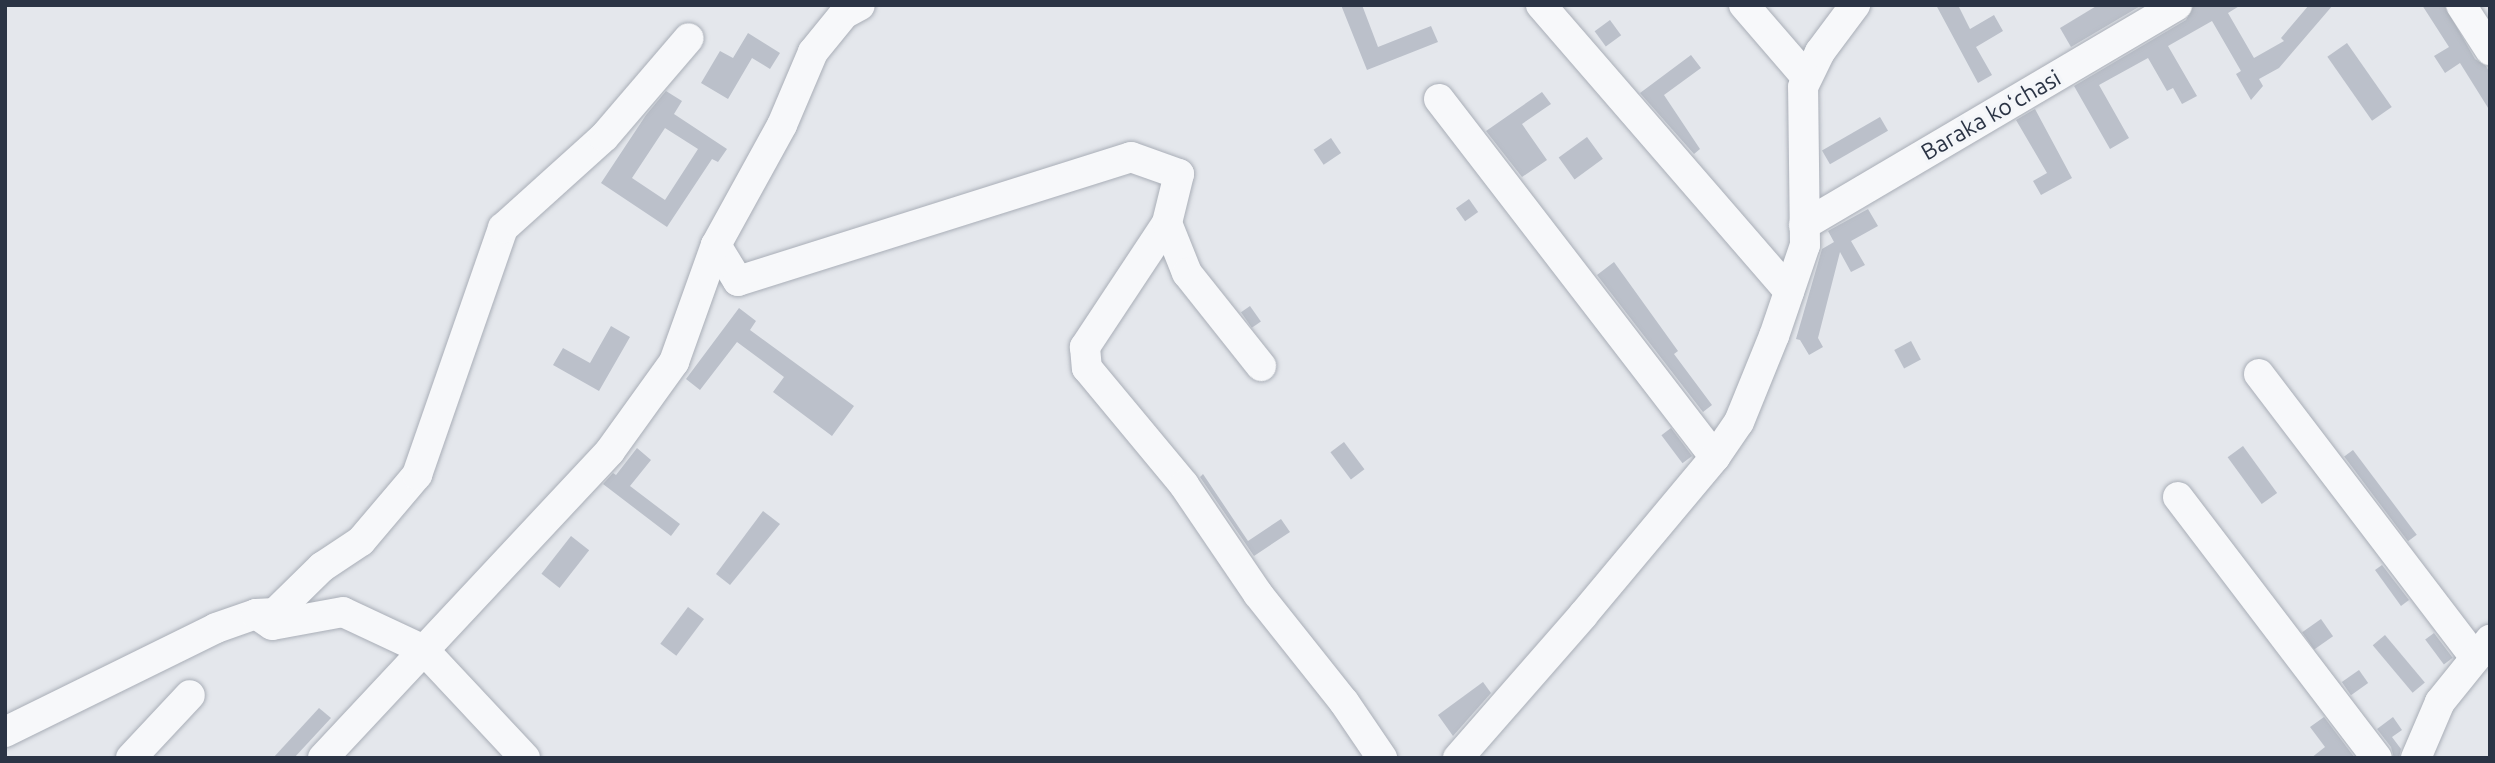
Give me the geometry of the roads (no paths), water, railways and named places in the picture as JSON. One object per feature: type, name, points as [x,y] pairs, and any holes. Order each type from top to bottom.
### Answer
[{"type":"street","points":[[323,758],[610,450],[674,362],[716,245],[782,125],[813,52],[844,14],[860,5]]},
{"type":"street","points":[[1541,5],[1789,291]]},
{"type":"street","points":[[1744,5],[1793,65],[1807,78]]},
{"type":"street","points":[[1458,758],[1583,615],[1715,457],[1739,422],[1805,245],[1803,87],[1819,52],[1855,5]]},
{"type":"street","name":"Baraka koʻchasi","points":[[1804,225],[2177,5]]},
{"type":"street","points":[[2461,5],[2490,50]]},
{"type":"street","points":[[5,732],[216,628],[256,614],[275,613],[322,567],[361,541],[417,475],[503,228],[604,137],[689,38]]},
{"type":"street","points":[[1439,99],[1715,457]]},
{"type":"street","points":[[716,245],[738,281],[1131,157],[1179,174],[1167,223],[1085,347],[1087,368],[1184,485],[1258,594],[1344,702],[1382,758]]},
{"type":"street","points":[[1167,223],[1186,273],[1261,366]]},
{"type":"street","points":[[2259,374],[2482,649],[2440,702],[2416,758]]},
{"type":"street","points":[[2178,497],[2377,758]]},
{"type":"street","points":[[256,614],[272,625],[343,612],[424,650],[525,758]]},
{"type":"street","points":[[131,758],[190,695]]}]
